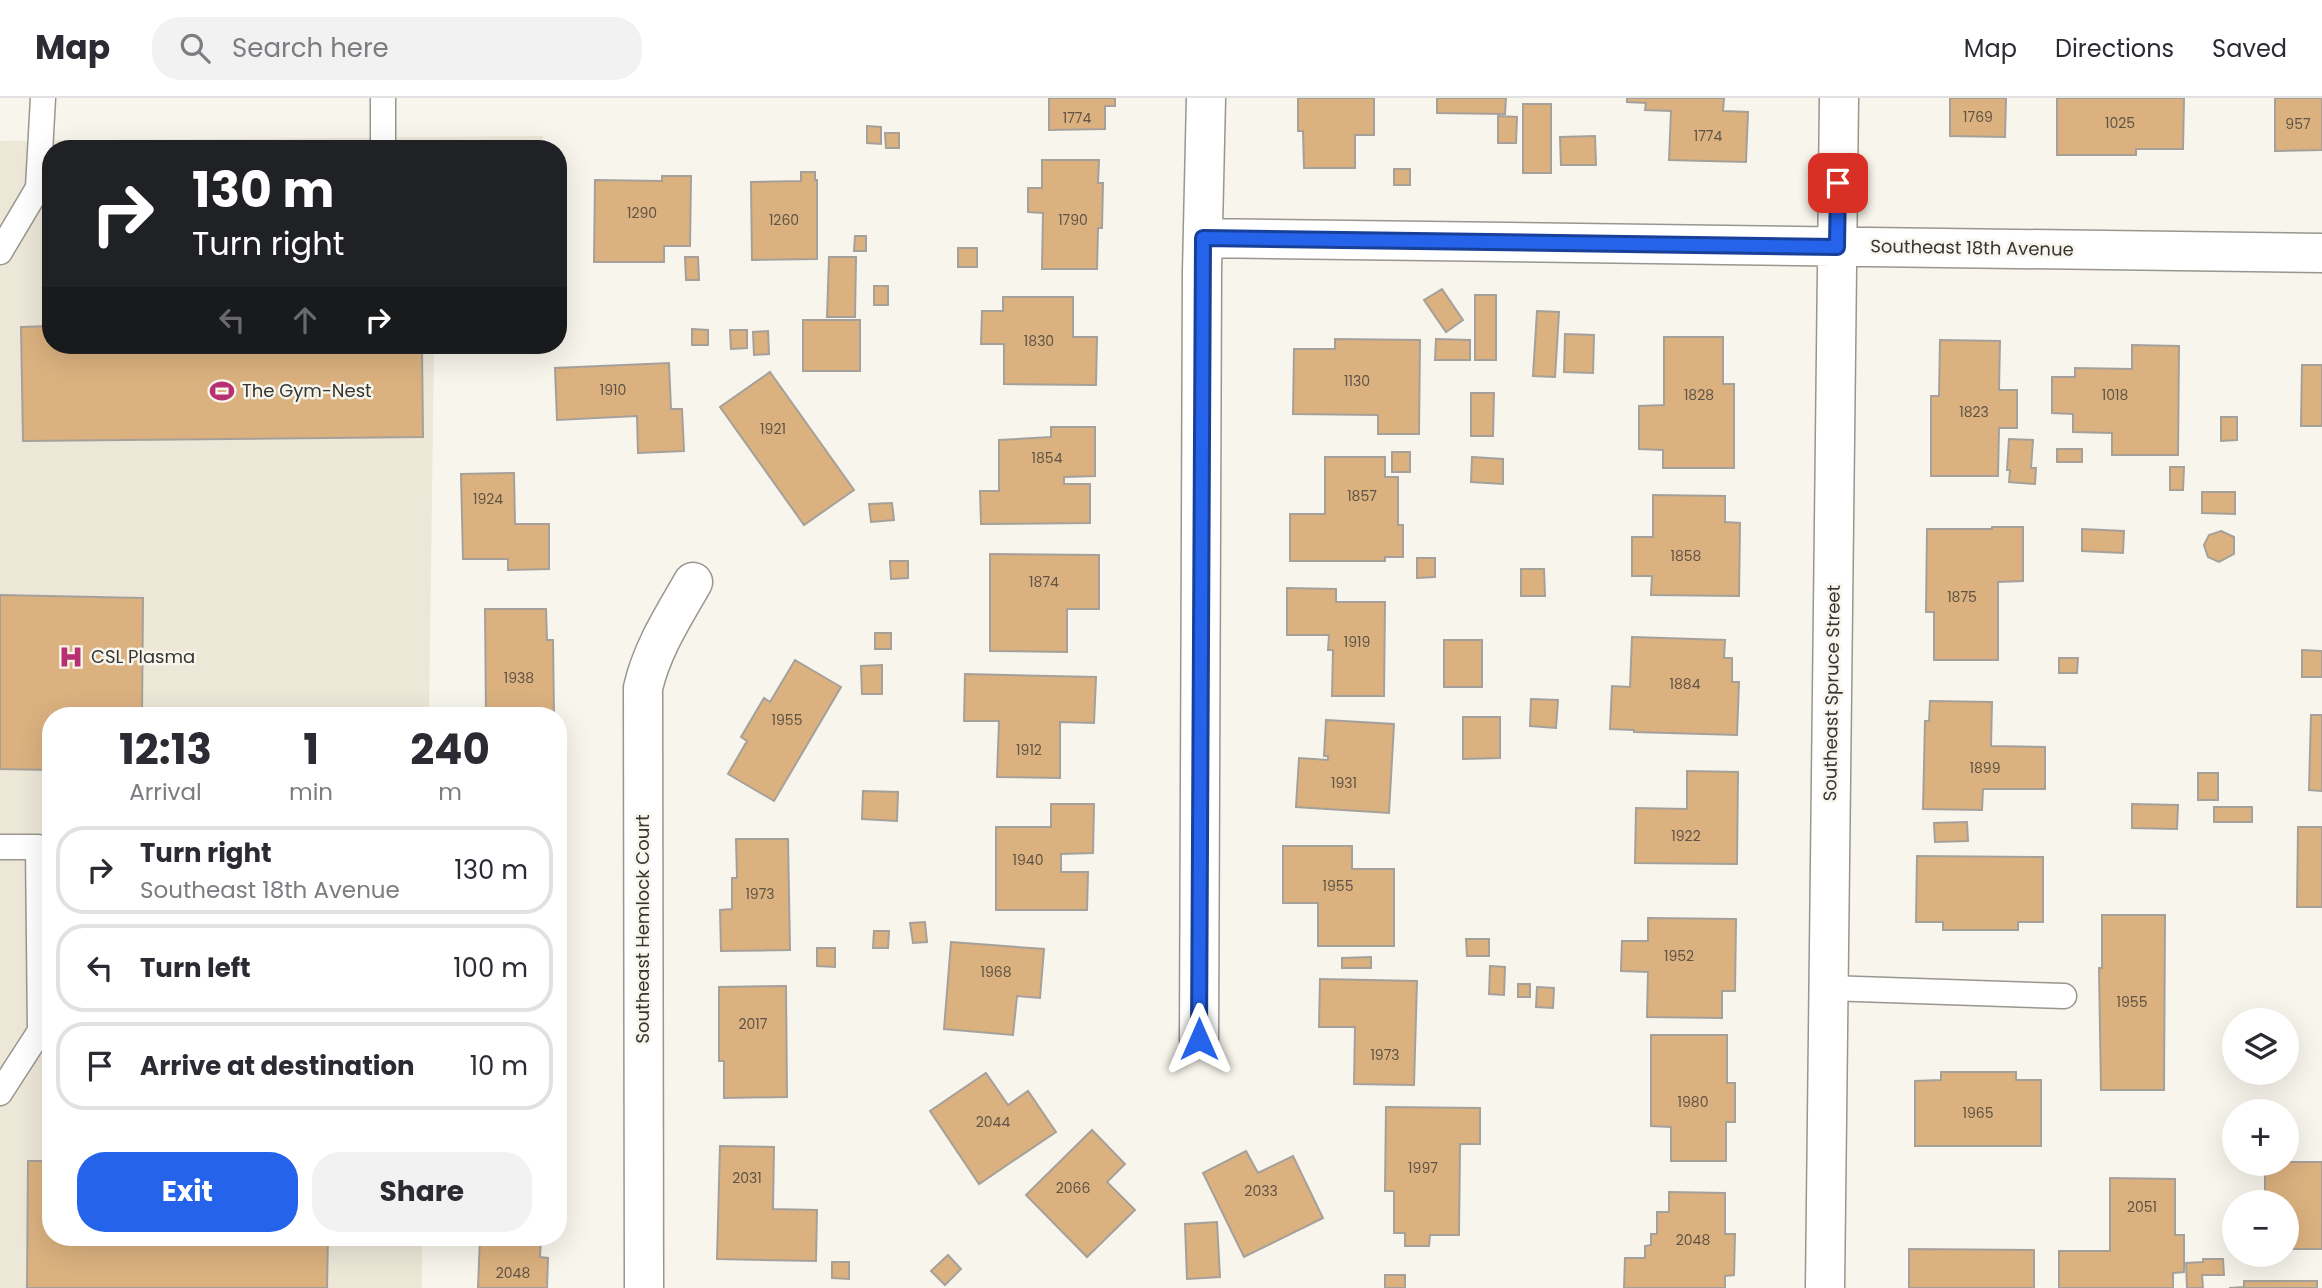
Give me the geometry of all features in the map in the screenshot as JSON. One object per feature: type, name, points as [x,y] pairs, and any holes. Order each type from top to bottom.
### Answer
[{"type":"street","points":[[1199,1039],[1206,98]]},
{"type":"street","name":"Southeast Spruce Street","points":[[1825,1288],[1839,98]]},
{"type":"street","name":"Southeast 18th Avenue","points":[[1203,238],[2322,253]]},
{"type":"street","name":"Southeast Hemlock Court","points":[[644,1288],[643,688],[656,647],[693,582]]},
{"type":"lane","points":[[0,252],[38,187],[43,98]]},
{"type":"lane","points":[[383,98],[383,140]]},
{"type":"lane","points":[[0,847],[38,847],[40,1031],[0,1093]]},
{"type":"lane","points":[[1828,988],[2064,996]]},
{"type":"shaded area","points":[[543,136],[543,140],[109,140]]},
{"type":"shaded area","points":[[0,141],[42,141],[42,354],[434,354],[429,707],[42,707],[42,1246],[422,1246],[422,1288],[0,1288]]},
{"type":"building","points":[[1049,98],[1115,98],[1115,106],[1105,106],[1105,129],[1049,130]]},
{"type":"building","points":[[1298,98],[1374,98],[1374,135],[1355,135],[1355,168],[1304,168],[1303,131],[1298,131]]},
{"type":"building","points":[[1437,98],[1506,98],[1505,114],[1437,113]]},
{"type":"building","points":[[1627,98],[1724,98],[1723,111],[1748,112],[1746,162],[1669,160],[1671,111],[1645,110],[1646,103],[1627,102]]},
{"type":"building","points":[[1950,98],[2006,98],[2005,137],[1950,136]]},
{"type":"building","points":[[2057,98],[2184,98],[2183,149],[2136,149],[2136,155],[2057,155]]},
{"type":"building","points":[[2275,98],[2322,98],[2322,150],[2275,151]]},
{"type":"building","points":[[1523,104],[1551,104],[1551,173],[1523,173]]},
{"type":"building","points":[[1498,116],[1517,117],[1516,143],[1498,143]]},
{"type":"building","points":[[867,126],[881,127],[881,144],[867,143]]},
{"type":"building","points":[[885,133],[899,133],[899,148],[886,148]]},
{"type":"building","points":[[1595,136],[1596,165],[1561,165],[1560,137]]},
{"type":"building","points":[[1042,160],[1099,160],[1098,183],[1103,183],[1102,228],[1098,228],[1097,269],[1042,269],[1043,213],[1028,212],[1028,188],[1042,188]]},
{"type":"building","points":[[1394,169],[1410,169],[1410,185],[1394,185]]},
{"type":"building","points":[[801,172],[815,172],[817,180],[817,259],[752,260],[751,182],[801,181]]},
{"type":"building","points":[[662,176],[691,176],[690,246],[664,246],[664,262],[594,262],[595,180],[662,181]]},
{"type":"building","points":[[855,236],[866,236],[866,251],[854,251]]},
{"type":"building","points":[[958,248],[977,248],[977,267],[958,267]]},
{"type":"building","points":[[685,257],[698,257],[699,280],[686,280]]},
{"type":"building","points":[[829,257],[856,257],[855,317],[827,317]]},
{"type":"building","points":[[874,286],[888,286],[888,305],[874,305]]},
{"type":"building","points":[[1442,289],[1463,320],[1446,332],[1424,300]]},
{"type":"building","points":[[1475,295],[1496,295],[1496,360],[1475,360]]},
{"type":"building","points":[[1003,297],[1073,297],[1073,337],[1097,337],[1096,385],[1004,384],[1004,344],[981,344],[982,311],[1003,311]]},
{"type":"building","points":[[1537,311],[1559,312],[1555,377],[1533,376]]},
{"type":"building","points":[[803,320],[860,320],[860,371],[803,371]]},
{"type":"building","name":"The Gym-Nest","points":[[42,326],[42,354],[422,354],[423,437],[23,441],[21,327]]},
{"type":"building","points":[[692,329],[708,330],[708,345],[692,345]]},
{"type":"building","points":[[730,330],[747,330],[747,348],[731,349]]},
{"type":"building","points":[[768,331],[769,354],[754,355],[753,332]]},
{"type":"building","points":[[1565,334],[1594,335],[1593,373],[1564,372]]},
{"type":"building","points":[[1664,337],[1723,337],[1723,384],[1734,384],[1734,468],[1663,468],[1663,450],[1639,449],[1639,406],[1664,405]]},
{"type":"building","points":[[1335,339],[1420,340],[1419,434],[1378,434],[1378,415],[1293,414],[1294,349],[1335,349]]},
{"type":"building","points":[[1436,339],[1470,340],[1470,360],[1435,360]]},
{"type":"building","points":[[1940,340],[2000,341],[1999,390],[2017,390],[2017,428],[1999,428],[1998,476],[1931,476],[1931,396],[1939,396]]},
{"type":"building","points":[[2132,345],[2179,346],[2178,455],[2112,455],[2112,433],[2073,432],[2073,414],[2052,413],[2052,377],[2075,377],[2075,368],[2132,369]]},
{"type":"building","points":[[669,363],[671,409],[682,409],[684,451],[638,453],[637,416],[557,420],[555,368]]},
{"type":"building","points":[[2302,365],[2322,365],[2322,426],[2301,426]]},
{"type":"building","points":[[770,372],[854,490],[804,525],[720,407]]},
{"type":"building","points":[[1471,393],[1494,393],[1493,436],[1471,436]]},
{"type":"building","points":[[2221,417],[2237,417],[2237,440],[2221,441]]},
{"type":"building","points":[[1051,427],[1095,427],[1095,476],[1064,477],[1064,484],[1090,484],[1090,523],[981,524],[980,491],[999,491],[999,440],[1051,437]]},
{"type":"building","points":[[2009,439],[2033,440],[2031,468],[2036,468],[2035,484],[2009,482]]},
{"type":"building","points":[[2057,449],[2082,449],[2082,462],[2057,462]]},
{"type":"building","points":[[1392,452],[1410,452],[1410,472],[1392,472]]},
{"type":"building","points":[[1325,457],[1385,457],[1385,477],[1398,477],[1398,525],[1403,525],[1403,557],[1385,557],[1385,561],[1290,561],[1290,514],[1325,514]]},
{"type":"building","points":[[1472,457],[1503,459],[1503,484],[1471,482]]},
{"type":"building","points":[[2170,467],[2184,467],[2183,490],[2170,490]]},
{"type":"building","points":[[514,473],[515,524],[549,524],[549,569],[508,570],[508,559],[463,559],[461,474]]},
{"type":"building","points":[[2202,492],[2235,492],[2235,514],[2202,513]]},
{"type":"building","points":[[1653,495],[1725,496],[1725,522],[1740,523],[1739,596],[1651,595],[1652,576],[1632,576],[1632,537],[1653,537]]},
{"type":"building","points":[[892,503],[894,520],[871,522],[869,504]]},
{"type":"building","points":[[2023,527],[2023,581],[1998,582],[1998,660],[1934,660],[1934,612],[1926,612],[1927,529]]},
{"type":"building","points":[[2082,529],[2124,531],[2123,553],[2082,551]]},
{"type":"building","points":[[2221,531],[2234,537],[2234,554],[2219,562],[2208,557],[2204,545],[2209,535]]},
{"type":"building","points":[[990,554],[1099,555],[1099,609],[1067,609],[1067,652],[990,651]]},
{"type":"building","points":[[1417,558],[1435,558],[1435,577],[1417,578]]},
{"type":"building","points":[[890,561],[908,561],[908,578],[891,579]]},
{"type":"building","points":[[1521,569],[1544,569],[1545,596],[1521,596]]},
{"type":"building","points":[[1287,588],[1336,589],[1336,602],[1385,602],[1384,696],[1332,696],[1333,650],[1328,650],[1329,635],[1287,635]]},
{"type":"building","name":"CSL Plasma","points":[[0,595],[143,598],[142,707],[42,707],[42,770],[0,769]]},
{"type":"building","points":[[485,609],[546,609],[547,640],[553,640],[554,707],[486,707]]},
{"type":"building","points":[[875,633],[891,633],[891,649],[875,649]]},
{"type":"building","points":[[1632,637],[1725,640],[1724,658],[1732,658],[1732,682],[1739,682],[1737,735],[1610,729],[1612,686],[1630,687]]},
{"type":"building","points":[[1444,640],[1482,640],[1482,687],[1444,687]]},
{"type":"building","points":[[2302,650],[2322,651],[2322,677],[2302,677]]},
{"type":"building","points":[[2059,658],[2078,658],[2077,673],[2059,673]]},
{"type":"building","points":[[795,660],[841,687],[774,801],[728,774],[747,741],[741,737],[764,698],[770,702]]},
{"type":"building","points":[[882,665],[882,694],[862,694],[861,666]]},
{"type":"building","points":[[965,674],[1096,677],[1094,723],[1060,722],[1060,778],[997,777],[999,721],[964,721]]},
{"type":"building","points":[[1531,699],[1558,700],[1556,728],[1530,726]]},
{"type":"building","points":[[1930,701],[1992,702],[1991,746],[2045,747],[2045,789],[1983,789],[1982,810],[1923,809],[1925,721],[1929,721]]},
{"type":"building","points":[[2311,715],[2322,715],[2322,791],[2309,790]]},
{"type":"building","points":[[1463,717],[1500,717],[1500,758],[1463,759]]},
{"type":"building","points":[[1326,720],[1394,724],[1389,813],[1296,807],[1299,758],[1328,760],[1328,756],[1324,756]]},
{"type":"building","points":[[1687,771],[1738,772],[1737,864],[1635,863],[1636,808],[1687,809]]},
{"type":"building","points":[[2198,773],[2218,773],[2218,800],[2198,800]]},
{"type":"building","points":[[863,791],[898,792],[897,821],[862,819]]},
{"type":"building","points":[[1051,804],[1094,804],[1093,853],[1061,854],[1061,872],[1088,872],[1087,910],[996,910],[996,827],[1051,827]]},
{"type":"building","points":[[2132,804],[2178,805],[2177,829],[2132,828]]},
{"type":"building","points":[[2214,807],[2252,807],[2252,822],[2214,822]]},
{"type":"building","points":[[1967,822],[1968,841],[1935,842],[1934,823]]},
{"type":"building","points":[[2298,827],[2322,827],[2322,907],[2297,907]]},
{"type":"building","points":[[736,839],[788,839],[790,950],[721,951],[720,910],[732,909],[732,878],[737,878]]},
{"type":"building","points":[[1283,846],[1352,846],[1352,869],[1394,869],[1394,946],[1318,946],[1318,903],[1283,903]]},
{"type":"building","points":[[1917,856],[2043,857],[2043,922],[2018,922],[2018,930],[1943,930],[1943,922],[1916,922]]},
{"type":"building","points":[[2102,915],[2165,915],[2164,1090],[2101,1090],[2099,968],[2102,968]]},
{"type":"building","points":[[1648,918],[1736,919],[1735,991],[1722,991],[1722,1018],[1647,1017],[1648,972],[1621,971],[1622,941],[1648,941]]},
{"type":"building","points":[[925,922],[927,942],[913,943],[910,923]]},
{"type":"building","points":[[874,931],[889,931],[888,948],[873,948]]},
{"type":"building","points":[[1466,939],[1489,939],[1489,956],[1467,956]]},
{"type":"building","points":[[951,942],[1044,949],[1040,998],[1017,996],[1013,1035],[944,1029]]},
{"type":"building","points":[[817,948],[835,948],[835,967],[817,966]]},
{"type":"building","points":[[1371,957],[1371,968],[1342,968],[1342,958]]},
{"type":"building","points":[[1490,966],[1505,967],[1504,995],[1489,994]]},
{"type":"building","points":[[1320,979],[1417,981],[1414,1085],[1354,1084],[1355,1027],[1319,1027]]},
{"type":"building","points":[[1518,984],[1530,984],[1530,997],[1518,997]]},
{"type":"building","points":[[786,986],[787,1097],[724,1098],[724,1061],[719,1061],[719,987]]},
{"type":"building","points":[[1537,987],[1554,988],[1553,1008],[1536,1007]]},
{"type":"building","points":[[1651,1035],[1727,1035],[1727,1083],[1735,1083],[1735,1122],[1726,1122],[1726,1161],[1671,1161],[1671,1127],[1651,1126]]},
{"type":"building","points":[[1941,1072],[2016,1072],[2016,1080],[2041,1080],[2041,1146],[1915,1146],[1915,1081],[1941,1080]]},
{"type":"building","points":[[986,1073],[1008,1105],[1028,1091],[1056,1132],[979,1184],[930,1111]]},
{"type":"building","points":[[1386,1107],[1480,1108],[1480,1144],[1460,1144],[1459,1235],[1430,1235],[1429,1246],[1405,1246],[1405,1233],[1394,1233],[1394,1191],[1385,1191]]},
{"type":"building","points":[[1092,1130],[1125,1164],[1107,1182],[1135,1210],[1087,1257],[1026,1195]]},
{"type":"building","points":[[720,1146],[774,1147],[773,1209],[817,1210],[816,1261],[717,1259]]},
{"type":"building","points":[[1246,1151],[1258,1173],[1293,1156],[1323,1218],[1244,1257],[1203,1173]]},
{"type":"building","points":[[28,1161],[42,1161],[42,1246],[328,1246],[327,1288],[27,1288]]},
{"type":"building","points":[[2299,1162],[2322,1162],[2322,1249],[2299,1249],[2299,1190],[2265,1190],[2265,1176],[2299,1176]]},
{"type":"building","points":[[2110,1178],[2175,1179],[2175,1235],[2184,1235],[2184,1272],[2173,1273],[2173,1288],[2059,1288],[2059,1251],[2110,1251]]},
{"type":"building","points":[[1669,1192],[1725,1193],[1725,1234],[1735,1234],[1734,1275],[1725,1276],[1725,1288],[1624,1288],[1625,1258],[1645,1258],[1645,1246],[1651,1245],[1651,1234],[1657,1234],[1657,1212],[1669,1212]]},
{"type":"building","points":[[1217,1222],[1220,1277],[1187,1279],[1185,1224]]},
{"type":"building","points":[[480,1246],[541,1246],[540,1257],[548,1258],[547,1288],[478,1288]]},
{"type":"building","points":[[1909,1249],[2034,1250],[2034,1288],[1909,1288]]},
{"type":"building","points":[[948,1255],[961,1269],[945,1285],[931,1271]]},
{"type":"building","points":[[2203,1259],[2222,1259],[2224,1275],[2202,1275],[2203,1288],[2187,1288],[2186,1263],[2203,1262]]},
{"type":"building","points":[[832,1262],[849,1262],[849,1279],[832,1278]]},
{"type":"building","points":[[1385,1275],[1405,1275],[1405,1288],[1385,1288]]},
{"type":"building","points":[[2244,1281],[2317,1281],[2317,1288],[2229,1288],[2244,1287]]},
{"type":"place","name":"The Gym-Nest","points":[[222,391]]},
{"type":"place","name":"CSL Plasma","points":[[71,657]]},
{"type":"route","points":[[1199,1039],[1203,238],[1837,247],[1838,183]]}]
